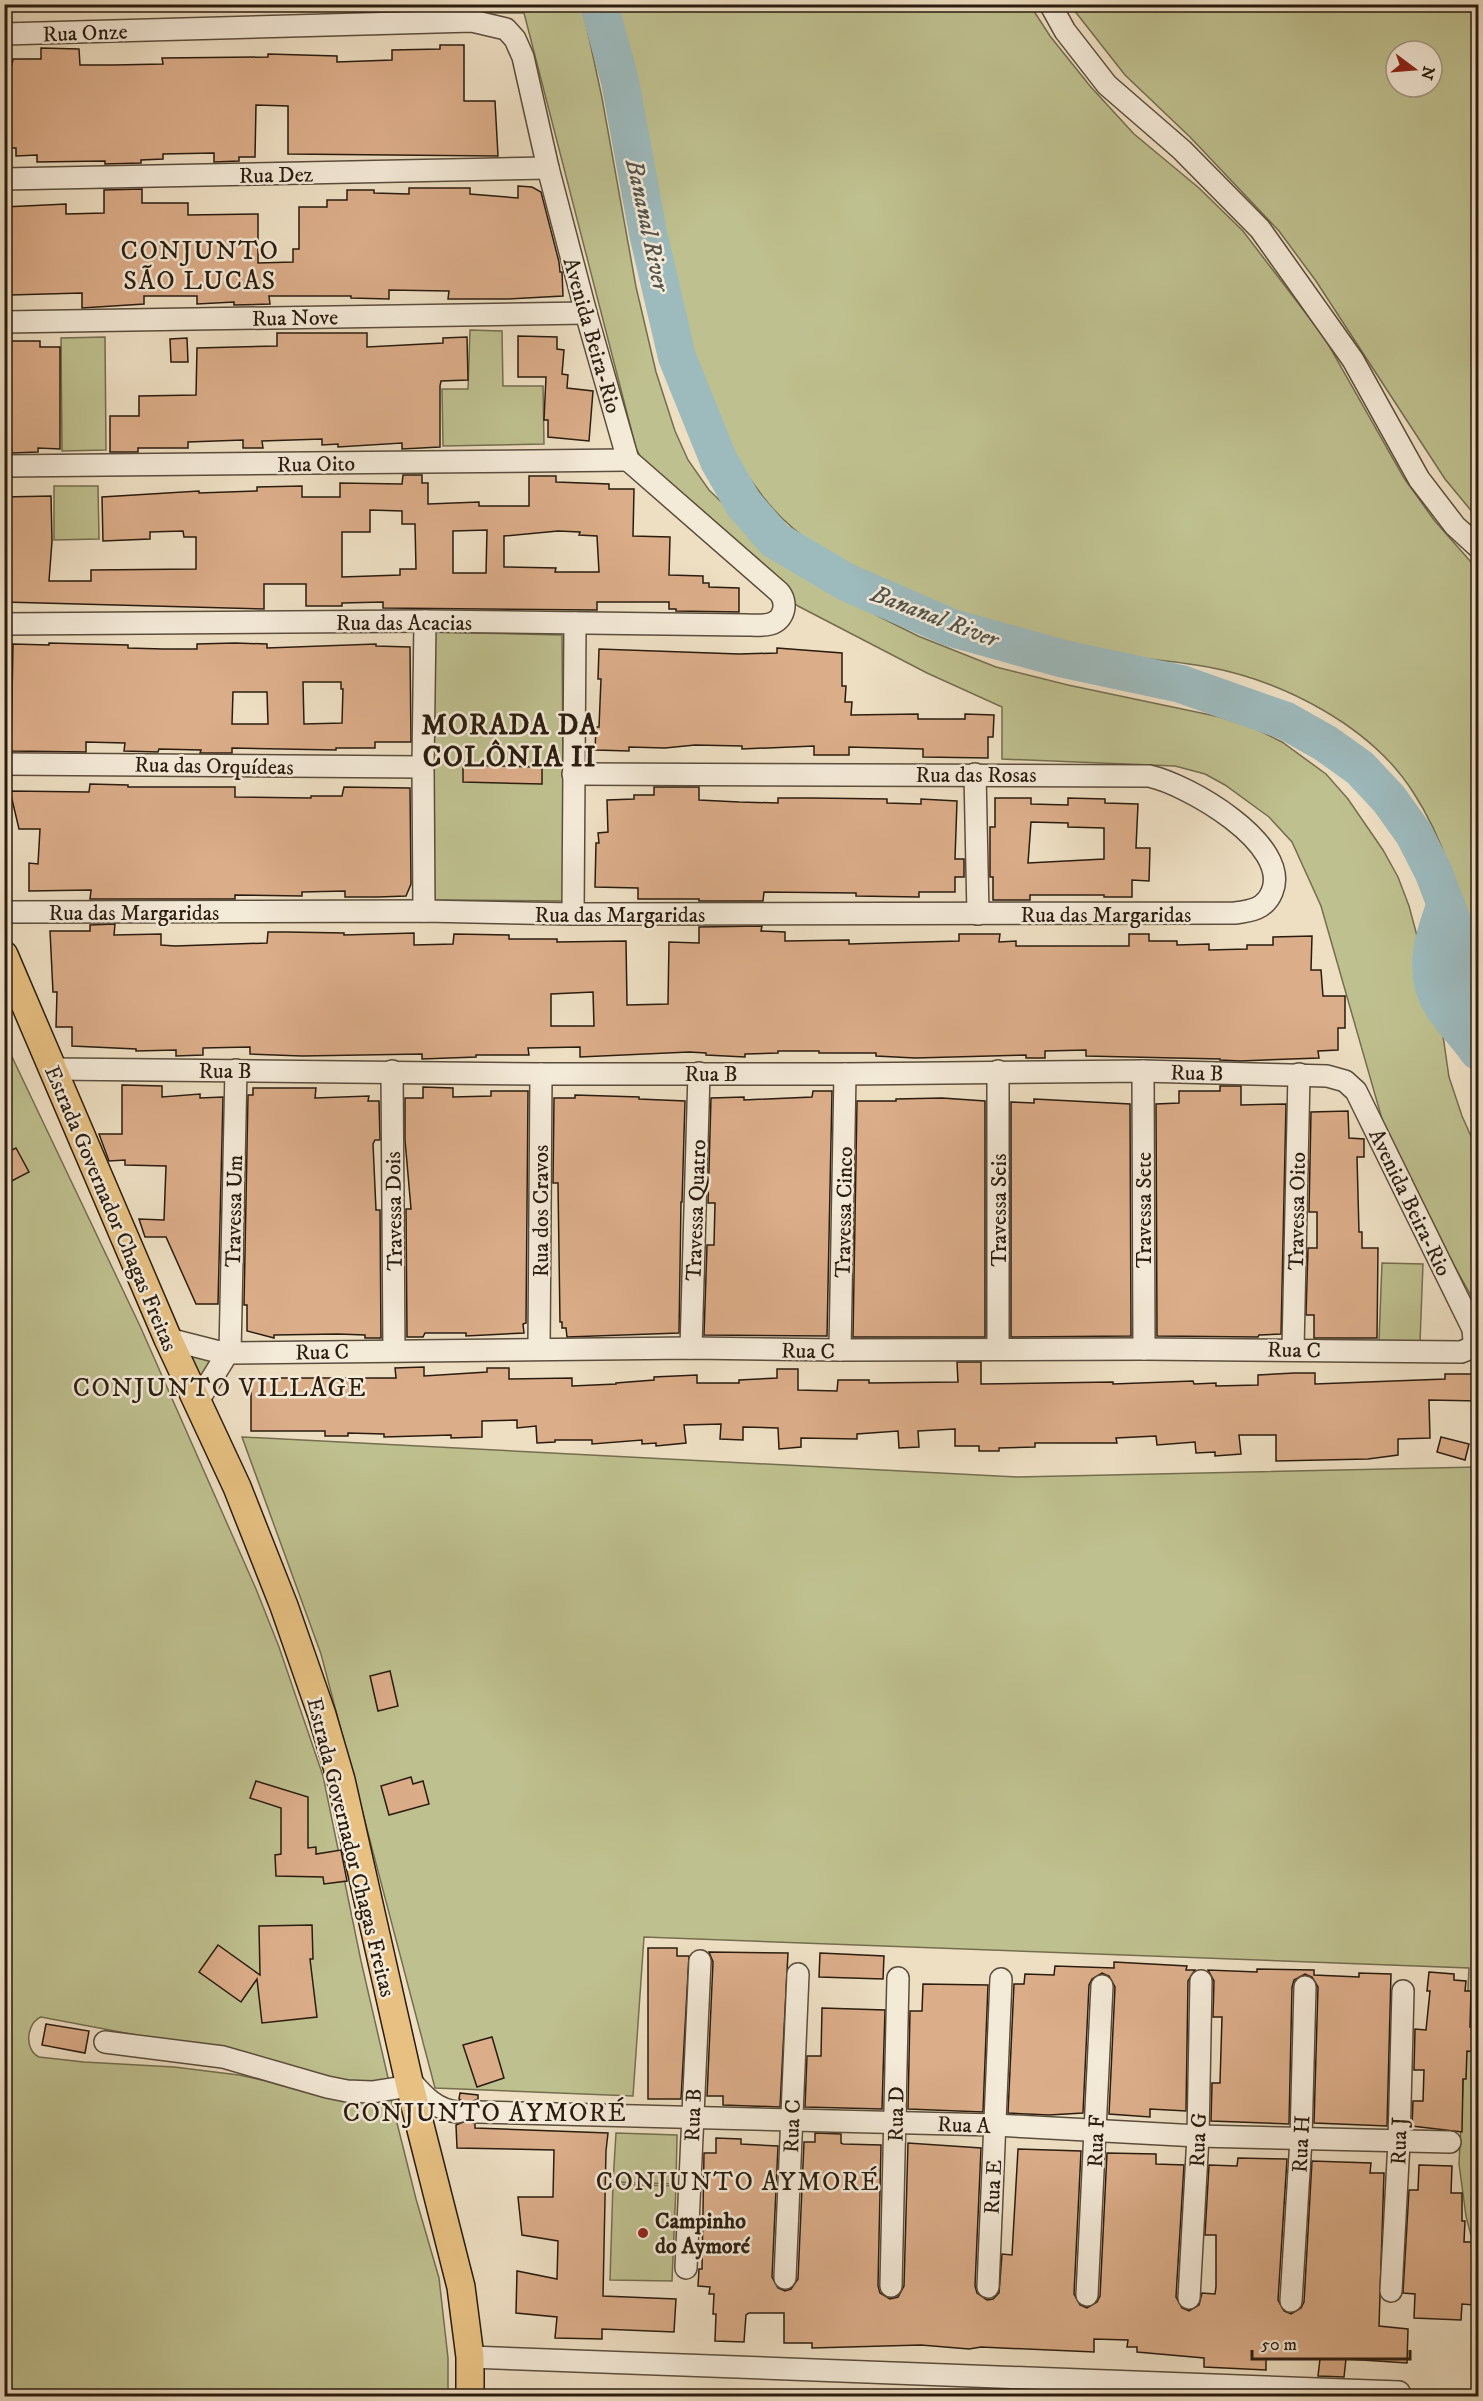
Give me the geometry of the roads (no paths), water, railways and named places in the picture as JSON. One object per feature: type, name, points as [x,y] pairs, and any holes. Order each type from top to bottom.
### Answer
[{"type":"main road","name":"Estrada Governador Chagas Freitas","points":[[4,955],[168,1339],[237,1487],[284,1606],[322,1715],[340,1780],[460,2287],[470,2357],[470,2397]]},
{"type":"street","points":[[1050,4],[1065,31],[1107,85],[1182,150],[1260,229],[1353,360],[1419,479],[1455,526],[1479,547]]},
{"type":"street","name":"Rua Onze","points":[[4,34],[472,21],[489,24]]},
{"type":"street","name":"Avenida Beira-Rio","points":[[489,24],[506,29],[515,39],[523,57],[548,168],[628,460]]},
{"type":"street","name":"Rua Dez","points":[[4,179],[548,168]]},
{"type":"street","name":"Rua Nove","points":[[4,322],[586,313]]},
{"type":"street","name":"Rua Oito","points":[[4,466],[628,460]]},
{"type":"street","name":"Rua das Acacias","points":[[4,624],[425,621],[769,624],[777,620],[782,613],[783,597],[628,460]]},
{"type":"street","points":[[424,911],[425,621]]},
{"type":"street","points":[[573,914],[575,623]]},
{"type":"street","name":"Rua das Orquídeas","points":[[4,764],[423,767]]},
{"type":"street","name":"Rua das Rosas","points":[[573,774],[1149,776],[1166,780],[1195,794],[1233,820],[1271,858],[1276,878],[1270,896],[1256,909],[1235,913]]},
{"type":"street","points":[[975,774],[978,914]]},
{"type":"street","name":"Rua das Margaridas","points":[[4,912],[1235,913]]},
{"type":"street","name":"Rua B","points":[[52,1069],[540,1074],[845,1074],[998,1071],[1299,1074],[1327,1076],[1345,1081],[1353,1087],[1360,1099]]},
{"type":"street","name":"Travessa Um","points":[[228,1353],[236,1070]]},
{"type":"street","name":"Travessa Dois","points":[[392,1071],[394,1350]]},
{"type":"street","name":"Travessa Seis","points":[[998,1071],[998,1349]]},
{"type":"street","name":"Travessa Sete","points":[[1143,1071],[1144,1349]]},
{"type":"street","name":"Travessa Quatro","points":[[692,1348],[699,1073]]},
{"type":"street","name":"Rua dos Cravos","points":[[539,1349],[540,1074]]},
{"type":"street","name":"Travessa Cinco","points":[[840,1350],[845,1074]]},
{"type":"street","name":"Travessa Oito","points":[[1293,1349],[1299,1074]]},
{"type":"street","name":"Avenida Beira-Rio","points":[[1360,1099],[1473,1329],[1474,1341],[1469,1350],[1446,1352]]},
{"type":"street","name":"Rua C","points":[[168,1339],[228,1353],[692,1348],[1293,1349],[1446,1352]]},
{"type":"street","points":[[198,1401],[228,1353]]},
{"type":"street","name":"Rua B","points":[[686,2268],[700,1961]]},
{"type":"street","name":"Rua C","points":[[785,2278],[798,1974]]},
{"type":"street","name":"Rua D","points":[[891,2286],[898,1978]]},
{"type":"street","name":"Rua E","points":[[988,2288],[1001,1979]]},
{"type":"street","name":"Rua G","points":[[1189,2298],[1198,2136],[1201,1981]]},
{"type":"street","name":"Rua F","points":[[1087,2295],[1102,1986]]},
{"type":"street","name":"Rua H","points":[[1290,2301],[1300,2139],[1305,1987]]},
{"type":"street","name":"Rua J","points":[[1391,2291],[1399,2142],[1403,1991]]},
{"type":"street","points":[[105,2042],[223,2057],[347,2091],[372,2092],[410,2083],[432,2103],[462,2112]]},
{"type":"street","points":[[426,2141],[436,2120],[462,2112]]},
{"type":"street","name":"Rua A","points":[[462,2112],[995,2125],[1198,2136],[1450,2142]]},
{"type":"street","points":[[470,2357],[1400,2392]]},
{"type":"waterway","name":"Bananal River","points":[[599,4],[620,81],[648,233],[677,357],[719,461],[743,503],[775,540],[846,582],[952,628],[1064,659],[1181,684],[1286,721],[1325,743],[1360,768],[1389,799],[1414,834],[1433,871],[1451,918],[1471,989],[1478,1030]]},
{"type":"waterway","points":[[1446,904],[1434,941],[1432,979],[1441,1003],[1478,1051]]},
{"type":"place","name":"Campinho do Aymoré","points":[[643,2233]]},
{"type":"district","name":"CONJUNTO SÃO LUCAS","points":[[200,265]]},
{"type":"district","name":"MORADA DA COLÔNIA II","points":[[510,740]]},
{"type":"district","name":"CONJUNTO VILLAGE","points":[[220,1387]]},
{"type":"district","name":"CONJUNTO AYMORÉ","points":[[485,2112]]},
{"type":"district","name":"CONJUNTO AYMORÉ","points":[[738,2181]]}]
